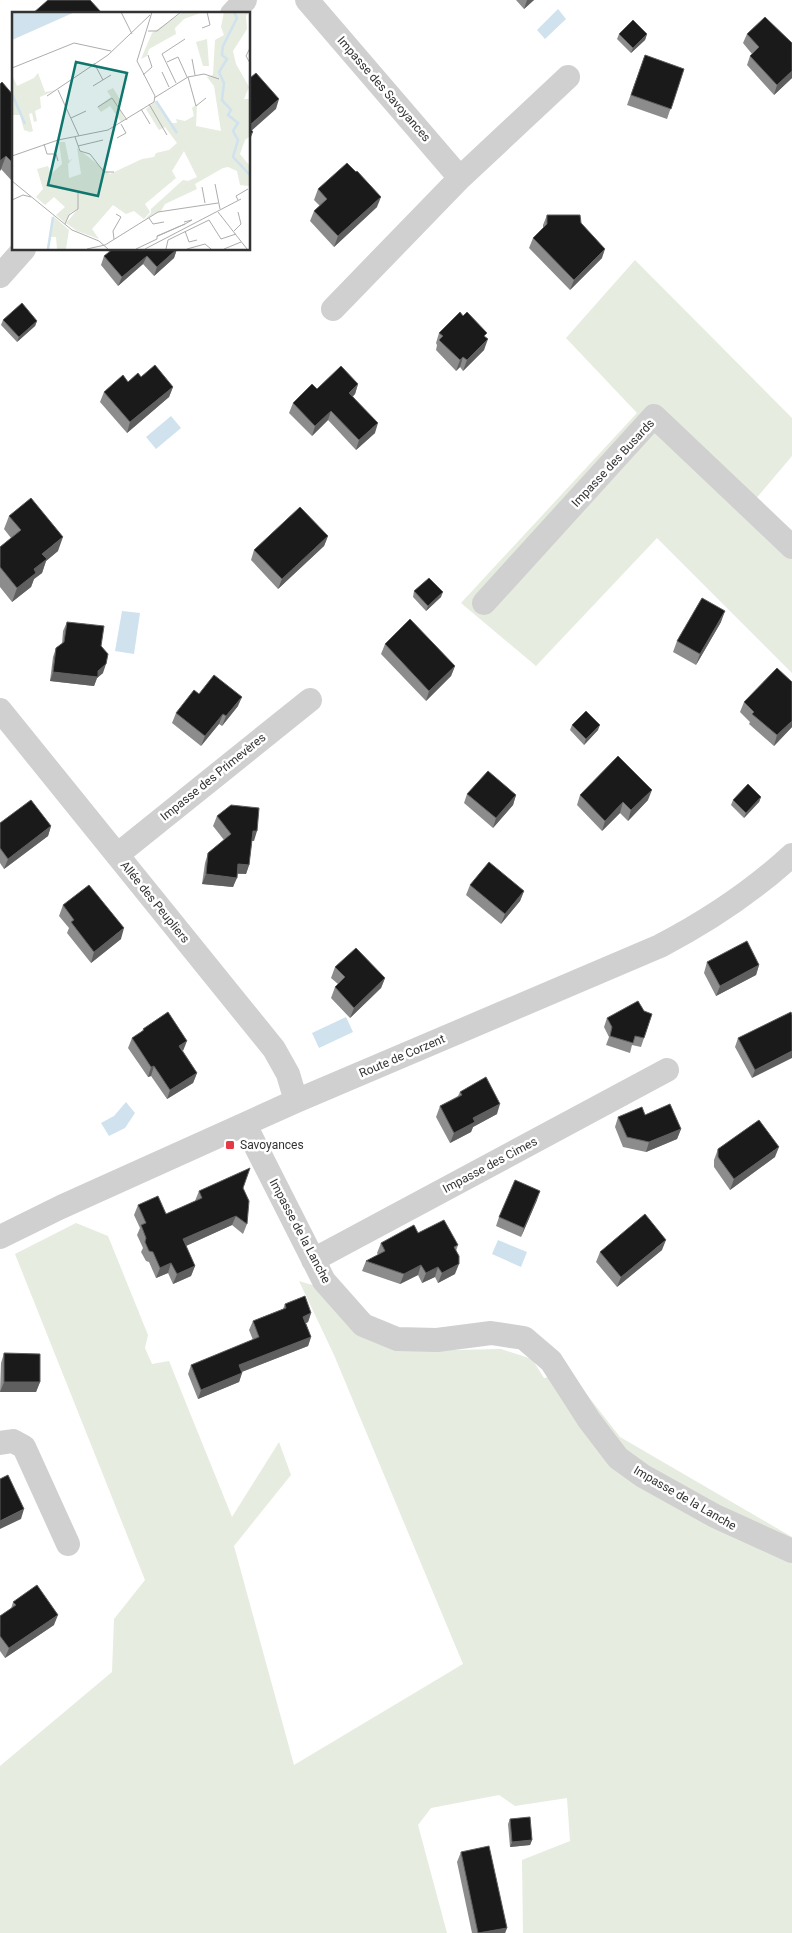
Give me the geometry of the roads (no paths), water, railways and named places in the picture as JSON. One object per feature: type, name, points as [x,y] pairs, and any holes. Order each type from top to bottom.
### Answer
[{"type":"street","points":[[234,12],[245,0]]},
{"type":"street","name":"Impasse des Savoyances","points":[[307,0],[460,178]]},
{"type":"street","points":[[333,309],[460,178],[568,77]]},
{"type":"street","points":[[0,276],[23,250]]},
{"type":"street","name":"Impasse des Busards","points":[[484,603],[654,416],[792,547]]},
{"type":"street","name":"Impasse des Primevères","points":[[117,854],[310,700]]},
{"type":"street","name":"Allée des Peupliers","points":[[0,710],[274,1049],[285,1067],[296,1101]]},
{"type":"street","name":"Route de Corzent","points":[[0,1237],[61,1207],[296,1101],[660,946],[687,932],[727,906],[777,869],[792,855]]},
{"type":"street","name":"Impasse des Cimes","points":[[313,1260],[667,1070]]},
{"type":"street","name":"Impasse de la Lanche","points":[[244,1125],[324,1281],[363,1325],[397,1339],[437,1340],[491,1333],[524,1338],[551,1361],[589,1420],[618,1458],[643,1476],[714,1516],[792,1551]]},
{"type":"street","points":[[0,1443],[13,1441],[24,1447],[68,1544]]},
{"type":"water","points":[[558,9],[566,19],[545,39],[537,30]]},
{"type":"water","points":[[171,416],[181,428],[156,449],[146,437]]},
{"type":"water","points":[[122,611],[140,613],[134,654],[115,651]]},
{"type":"water","points":[[346,1017],[353,1032],[319,1048],[312,1033]]},
{"type":"water","points":[[126,1102],[135,1113],[125,1128],[109,1136],[101,1123],[114,1116]]},
{"type":"water","points":[[498,1240],[527,1252],[521,1267],[492,1254]]},
{"type":"place","name":"Savoyances","points":[[230,1145]]}]
